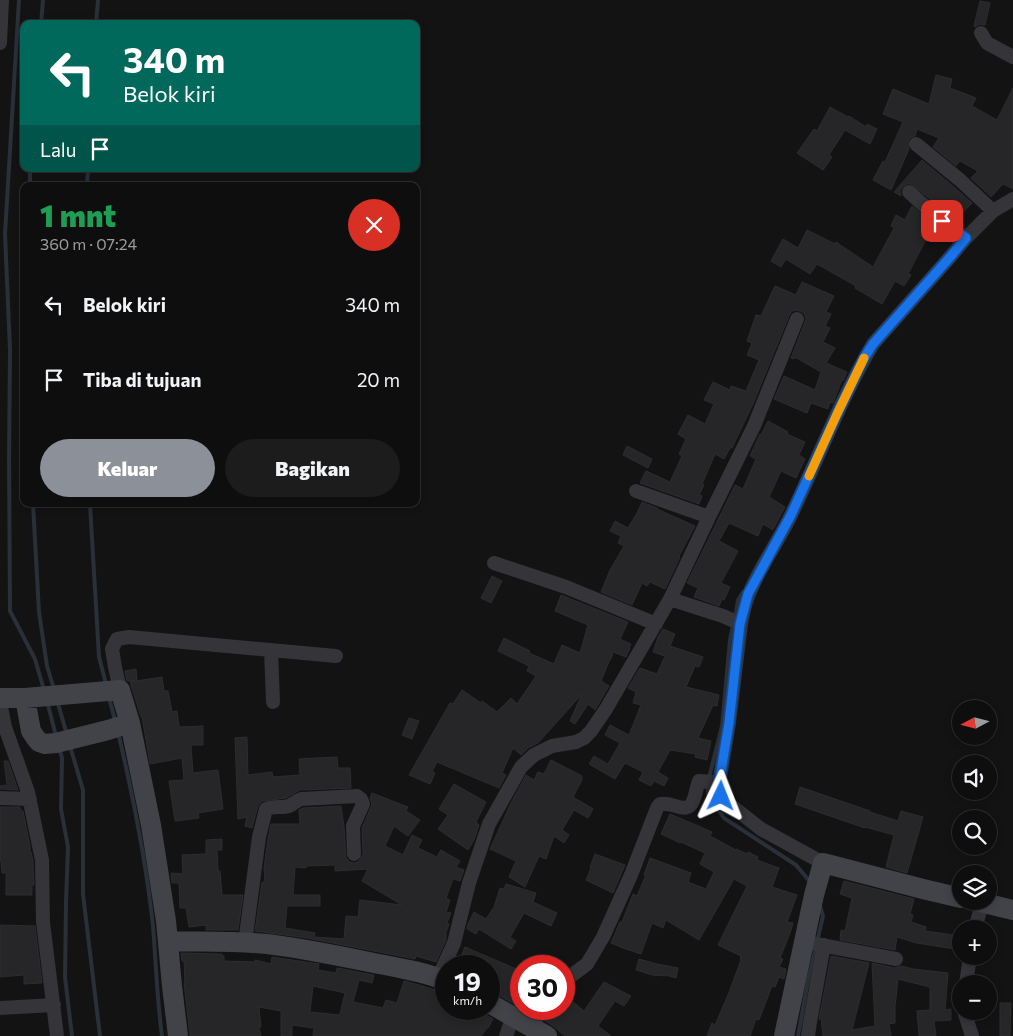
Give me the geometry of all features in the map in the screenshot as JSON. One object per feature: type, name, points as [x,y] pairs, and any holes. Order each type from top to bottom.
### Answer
[{"type":"street","points":[[0,43],[2,0]]},
{"type":"street","points":[[981,33],[987,43],[1013,58]]},
{"type":"street","points":[[916,144],[960,180],[993,211]]},
{"type":"street","points":[[909,192],[931,212],[966,238]]},
{"type":"street","points":[[711,782],[729,723],[733,620],[791,515],[864,358],[873,344],[966,238],[993,211],[1013,199]]},
{"type":"street","points":[[450,955],[468,883],[489,824],[521,767],[534,755],[552,746],[576,742],[584,738],[591,732],[606,709],[670,599],[754,426],[797,318]]},
{"type":"street","points":[[636,491],[709,517]]},
{"type":"street","points":[[494,563],[566,587],[656,624]]},
{"type":"street","points":[[670,599],[733,620]]},
{"type":"street","points":[[178,1036],[166,921],[151,825],[116,690],[112,649],[117,639],[128,637],[336,656]]},
{"type":"street","points":[[271,650],[273,702]]},
{"type":"street","points":[[58,1036],[43,922],[42,860],[30,799],[5,727],[1,699],[116,690]]},
{"type":"street","points":[[25,698],[31,731],[34,737],[45,744],[56,743],[125,724]]},
{"type":"street","points":[[575,973],[587,964],[603,937],[631,876],[657,808],[660,804],[667,803],[688,808],[691,806],[695,796],[697,783],[711,782],[720,791],[723,799],[753,823],[822,868],[952,896]]},
{"type":"street","points":[[245,942],[259,837],[266,809],[290,806],[301,799],[357,796],[364,804],[353,826],[354,854]]},
{"type":"street","points":[[0,798],[30,799]]},
{"type":"street","points":[[808,1036],[816,944],[814,894],[822,868]]},
{"type":"street","points":[[997,906],[1013,910]]},
{"type":"street","points":[[168,941],[269,944],[399,968],[435,977]]},
{"type":"street","points":[[816,944],[896,959]]},
{"type":"street","points":[[784,1036],[816,944]]},
{"type":"street","points":[[0,1008],[54,1005]]},
{"type":"street","points":[[506,1036],[512,1020]]},
{"type":"street","points":[[520,1020],[539,1031]]},
{"type":"street","points":[[967,1020],[972,1036]]},
{"type":"building","points":[[980,1],[990,3],[985,25],[980,24],[975,27],[974,26]]},
{"type":"building","points":[[936,75],[952,79],[950,88],[976,98],[972,106],[997,120],[1013,88],[1013,189],[1003,184],[991,197],[971,178],[978,171],[960,161],[956,166],[933,147],[939,138],[917,129],[915,136],[910,138],[908,142],[909,149],[891,190],[873,180],[883,161],[885,162],[903,122],[883,114],[893,89],[929,104]]},
{"type":"building","points":[[830,107],[866,127],[867,124],[877,129],[870,144],[845,130],[829,155],[832,157],[823,170],[797,153],[814,129],[817,131]]},
{"type":"building","points":[[922,160],[972,203],[959,217],[958,221],[911,184],[902,187],[900,191],[901,196],[894,192]]},
{"type":"building","points":[[912,206],[936,227],[934,231],[931,230],[908,274],[911,275],[904,286],[895,281],[882,304],[855,288],[856,286],[817,264],[810,274],[786,259],[781,267],[771,261],[783,239],[798,248],[807,230],[835,244],[836,242],[873,267],[894,228],[891,226],[896,215],[905,220]]},
{"type":"building","points":[[802,282],[834,296],[826,312],[831,314],[825,326],[830,328],[823,342],[835,348],[826,363],[847,372],[833,403],[830,402],[828,409],[811,403],[807,413],[774,399],[784,376],[815,390],[821,372],[795,357],[794,359],[791,358],[806,318],[804,313],[795,310],[789,316],[753,404],[732,448],[730,448],[724,459],[715,454],[702,484],[704,485],[699,495],[702,496],[699,504],[640,483],[646,471],[670,482],[682,456],[679,454],[686,439],[678,434],[688,415],[705,424],[714,404],[704,400],[713,382],[730,390],[731,386],[746,391],[759,360],[747,355],[752,343],[747,341],[756,315],[761,316],[775,286],[796,295]]},
{"type":"building","points":[[768,421],[788,432],[787,434],[805,442],[799,455],[805,459],[796,478],[781,471],[769,497],[785,507],[773,530],[763,524],[758,536],[729,523],[719,541],[738,551],[721,583],[730,587],[719,606],[694,597],[698,588],[687,583],[735,485],[743,489],[756,459],[750,456]]},
{"type":"building","points":[[627,446],[652,459],[648,468],[623,455]]},
{"type":"building","points":[[642,502],[695,526],[679,556],[665,589],[650,582],[647,586],[642,583],[632,605],[601,592],[610,570],[624,546],[618,543],[621,536],[610,531],[615,521],[628,528]]},
{"type":"building","points":[[492,576],[502,581],[491,603],[481,598]]},
{"type":"building","points":[[561,595],[628,622],[620,639],[631,644],[630,648],[626,657],[613,652],[601,681],[609,686],[595,710],[588,704],[575,724],[570,721],[582,694],[538,743],[528,748],[521,755],[513,748],[502,773],[506,775],[499,788],[437,762],[432,772],[435,773],[430,784],[409,775],[450,703],[453,704],[462,690],[497,712],[511,698],[517,704],[536,676],[527,671],[529,666],[498,651],[504,638],[530,651],[529,653],[554,664],[562,645],[580,653],[588,625],[555,611]]},
{"type":"building","points":[[663,629],[675,634],[670,646],[703,657],[699,667],[695,666],[686,687],[719,695],[717,706],[713,705],[698,738],[711,741],[707,760],[695,757],[696,754],[670,750],[658,772],[668,778],[664,786],[654,781],[651,786],[639,780],[643,772],[625,763],[615,779],[589,764],[594,756],[608,764],[620,743],[605,735],[610,725],[629,735],[641,705],[633,703],[636,692],[628,688],[640,668],[657,674],[665,656],[653,652]]},
{"type":"building","points":[[136,669],[137,680],[127,681],[125,671]]},
{"type":"building","points":[[162,677],[164,691],[168,691],[172,712],[177,711],[179,727],[203,726],[203,745],[191,745],[193,773],[218,770],[223,809],[198,813],[199,818],[175,821],[169,781],[184,780],[182,758],[150,764],[142,717],[130,682]]},
{"type":"building","points":[[409,718],[419,721],[412,739],[402,735]]},
{"type":"building","points":[[247,737],[248,775],[272,772],[273,777],[300,775],[299,759],[337,757],[338,768],[350,768],[351,788],[300,790],[286,798],[263,801],[258,806],[252,828],[245,826],[247,817],[238,819],[235,738]]},
{"type":"building","points":[[551,760],[582,776],[582,780],[573,797],[593,809],[588,818],[574,810],[562,830],[569,835],[564,843],[554,836],[546,859],[539,856],[525,887],[509,877],[516,861],[490,849],[526,775],[534,780],[538,772],[544,774]]},
{"type":"building","points":[[4,761],[8,761],[18,790],[0,789],[0,786],[7,785]]},
{"type":"building","points":[[454,784],[486,802],[476,822],[479,825],[468,850],[438,829],[448,815],[439,809]]},
{"type":"building","points":[[800,787],[898,821],[901,811],[923,817],[907,873],[886,867],[894,835],[865,828],[795,804]]},
{"type":"building","points":[[372,793],[408,807],[406,811],[420,820],[408,836],[394,826],[385,846],[403,855],[412,835],[422,840],[418,848],[437,857],[441,850],[460,861],[456,867],[464,870],[460,881],[453,879],[446,898],[450,900],[446,912],[451,913],[447,923],[449,924],[446,940],[439,955],[435,955],[435,962],[416,956],[415,959],[307,938],[255,931],[262,882],[265,882],[264,868],[271,824],[300,824],[299,810],[303,808],[341,806],[346,858],[354,863],[358,862],[363,854],[362,828],[372,804],[370,798]],"holes":[[[335,865],[335,871],[368,869],[362,881],[402,905],[360,900],[358,917],[346,916],[344,939],[314,937],[315,933],[285,928],[287,906],[320,906],[320,895],[293,895],[295,867],[306,868],[306,866]]]},
{"type":"building","points":[[0,807],[20,807],[21,811],[23,811],[33,861],[34,885],[32,885],[32,895],[6,895],[6,873],[2,873],[0,861]]},
{"type":"building","points":[[670,814],[712,832],[710,836],[736,850],[747,854],[748,852],[758,857],[757,860],[779,868],[772,887],[797,895],[787,922],[793,923],[780,958],[783,959],[779,967],[786,969],[784,979],[779,977],[775,987],[772,986],[759,1020],[756,1019],[750,1036],[707,1036],[712,1023],[715,1025],[741,960],[741,956],[718,945],[747,886],[734,879],[699,940],[666,920],[663,928],[652,923],[641,954],[611,943],[633,894],[637,896],[646,875],[644,875],[650,858],[691,873],[688,882],[706,889],[714,872],[700,864],[705,853],[661,834]]},
{"type":"building","points":[[222,839],[222,850],[217,850],[222,895],[243,895],[238,930],[206,930],[206,925],[189,927],[186,908],[180,908],[179,883],[172,883],[171,873],[183,874],[182,855],[206,854],[206,840]]},
{"type":"building","points":[[595,854],[625,865],[613,893],[586,880]]},
{"type":"building","points":[[844,881],[914,899],[910,914],[913,915],[911,922],[926,927],[925,931],[952,935],[952,949],[917,943],[897,937],[895,950],[840,940],[841,930],[845,931],[852,898],[840,894]]},
{"type":"building","points":[[506,884],[536,893],[533,902],[557,913],[551,926],[524,913],[510,937],[516,941],[511,949],[479,929],[476,934],[467,929],[474,912],[486,919],[494,907],[500,888],[504,889]]},
{"type":"building","points":[[0,925],[35,926],[42,983],[24,984],[24,975],[0,977]]},
{"type":"building","points":[[465,947],[484,955],[462,955]]},
{"type":"building","points":[[181,953],[222,954],[224,961],[255,962],[255,960],[271,964],[272,957],[319,964],[318,970],[336,973],[337,968],[374,975],[372,983],[359,980],[353,1002],[383,1008],[386,1000],[397,1003],[405,981],[435,990],[435,1020],[492,1020],[481,1036],[313,1036],[314,1028],[292,1025],[292,1036],[281,1036],[281,1011],[259,1007],[261,1036],[190,1036],[184,983],[184,961],[182,961]],"holes":[[[313,986],[345,993],[340,1014],[310,1012]]]},
{"type":"building","points":[[831,956],[869,963],[852,1030],[875,1026],[872,963],[894,968],[901,966],[948,973],[945,1010],[951,1009],[951,1020],[934,1021],[936,1036],[919,1036],[917,1011],[930,1010],[930,987],[898,979],[895,1023],[889,1024],[891,1036],[823,1036],[821,1019],[819,1019]]},
{"type":"building","points":[[639,959],[678,968],[676,978],[665,975],[656,976],[636,970]]},
{"type":"building","points":[[500,962],[510,966],[510,1002],[500,996]]},
{"type":"building","points":[[604,982],[631,996],[624,1006],[615,1001],[598,1026],[611,1036],[565,1036],[545,1021],[575,1020],[575,1004],[584,1011]]},
{"type":"building","points":[[1000,1003],[1011,1003],[1010,1036],[1000,1036]]},
{"type":"waterway","points":[[19,0],[5,234],[10,350],[10,611],[35,659],[44,690]]},
{"type":"waterway","points":[[41,20],[43,0]]},
{"type":"waterway","points":[[96,20],[98,0]]},
{"type":"waterway","points":[[30,172],[30,182]]},
{"type":"waterway","points":[[87,182],[88,172]]},
{"type":"waterway","points":[[33,507],[39,612],[47,666],[54,689]]},
{"type":"waterway","points":[[90,507],[99,657],[106,684]]},
{"type":"waterway","points":[[735,618],[738,600],[743,592]]},
{"type":"waterway","points":[[709,778],[722,726],[733,625]]},
{"type":"waterway","points":[[109,698],[115,720]]},
{"type":"waterway","points":[[57,700],[67,735]]},
{"type":"waterway","points":[[47,701],[56,736]]},
{"type":"waterway","points":[[118,732],[134,804],[147,877],[162,1036]]},
{"type":"waterway","points":[[70,746],[83,790],[83,894],[100,1036]]},
{"type":"waterway","points":[[59,747],[62,758],[61,809],[68,847],[65,977],[72,1036]]},
{"type":"waterway","points":[[708,785],[708,795],[724,818],[796,865],[811,883]]},
{"type":"waterway","points":[[798,1036],[823,916],[820,906]]},
{"type":"slow traffic","points":[[809,476],[864,358]]},
{"type":"route","points":[[721,796],[719,783],[729,723],[740,624],[748,594],[791,515],[864,358],[873,344],[966,238],[942,221]]}]
